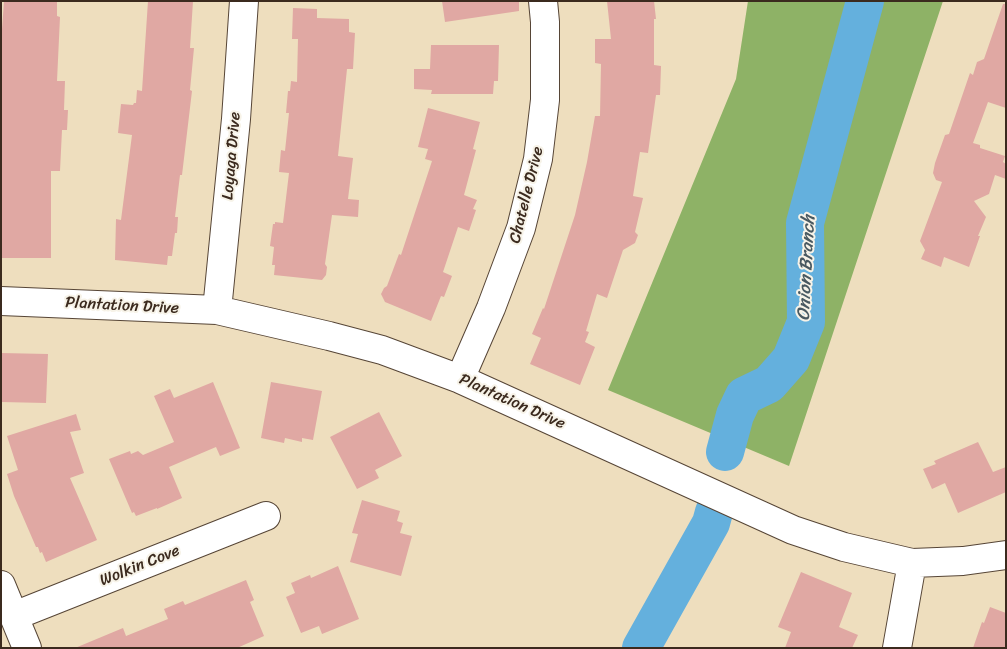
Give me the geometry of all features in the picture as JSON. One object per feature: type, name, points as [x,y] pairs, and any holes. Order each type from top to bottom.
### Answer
[{"type":"street","name":"Loyaga Drive","points":[[217,310],[244,1]]},
{"type":"street","name":"Chatelle Drive","points":[[460,379],[491,308],[521,228],[538,159],[545,100],[545,22],[543,1]]},
{"type":"street","name":"Plantation Drive","points":[[1,301],[217,310],[382,350],[460,379],[793,530],[844,548],[912,563],[964,561],[1006,555]]},
{"type":"street","name":"Wolkin Cove","points":[[14,616],[266,516]]},
{"type":"street","points":[[897,648],[912,563]]},
{"type":"street","points":[[1,585],[27,648]]},
{"type":"green space","points":[[748,1],[943,1],[789,466],[608,390],[736,79]]},
{"type":"building","points":[[4,1],[57,1],[57,16],[60,17],[57,81],[65,81],[64,110],[68,110],[67,130],[62,130],[60,171],[51,171],[51,258],[2,258],[1,43]]},
{"type":"building","points":[[148,1],[193,1],[190,48],[194,48],[190,90],[192,91],[175,217],[178,217],[177,233],[175,233],[172,256],[168,256],[167,265],[115,260],[116,219],[121,220],[132,135],[118,133],[121,104],[133,105],[136,103],[137,90],[142,91]]},
{"type":"building","points":[[442,1],[519,1],[519,11],[445,22]]},
{"type":"building","points":[[607,1],[654,1],[656,19],[654,19],[654,65],[661,66],[660,95],[656,95],[648,153],[640,152],[633,196],[643,198],[635,232],[638,235],[635,243],[623,250],[607,298],[597,294],[586,331],[589,332],[585,342],[595,347],[580,385],[530,364],[541,338],[532,334],[544,309],[575,215],[595,116],[600,116],[601,64],[595,63],[595,39],[611,39]]},
{"type":"building","points":[[1003,4],[1006,4],[1006,108],[988,102],[973,143],[980,145],[980,148],[1005,156],[1003,162],[1006,164],[1006,179],[995,175],[989,194],[974,201],[986,217],[969,267],[944,257],[941,267],[921,259],[925,250],[920,241],[942,182],[936,180],[933,173],[935,163],[945,135],[949,134],[970,73],[973,75],[977,62],[984,59]]},
{"type":"building","points":[[293,8],[317,9],[317,18],[349,19],[349,32],[355,33],[353,69],[347,69],[338,156],[353,158],[348,199],[359,200],[358,217],[332,215],[325,264],[327,267],[326,275],[322,280],[274,275],[275,265],[272,265],[274,247],[270,246],[273,224],[275,222],[283,223],[289,173],[279,172],[281,150],[285,151],[289,113],[286,113],[288,91],[290,91],[291,81],[297,82],[298,39],[292,39]]},
{"type":"building","points":[[431,45],[499,45],[498,81],[494,81],[493,94],[431,94],[432,90],[414,89],[414,69],[430,69]]},
{"type":"building","points":[[428,108],[480,122],[473,149],[476,150],[464,195],[477,200],[473,209],[476,210],[469,231],[458,227],[443,272],[452,276],[444,297],[441,296],[431,321],[385,302],[381,294],[387,286],[399,254],[401,255],[432,161],[425,159],[428,149],[418,147]]},
{"type":"building","points":[[1,353],[48,354],[46,403],[1,402]]},
{"type":"building","points":[[213,382],[240,448],[220,456],[216,447],[169,467],[182,498],[136,516],[134,512],[132,513],[109,459],[130,451],[131,454],[138,451],[143,455],[174,442],[154,396],[170,389],[174,398]]},
{"type":"building","points":[[271,382],[322,391],[313,440],[302,438],[302,442],[285,438],[284,443],[261,438]]},
{"type":"building","points":[[379,412],[402,456],[375,470],[379,478],[357,489],[330,437]]},
{"type":"building","points":[[76,414],[81,430],[70,432],[84,473],[70,478],[97,540],[46,562],[42,552],[40,553],[38,547],[36,547],[14,496],[7,474],[18,470],[7,436]]},
{"type":"building","points":[[978,442],[993,472],[1006,467],[1006,492],[958,513],[945,483],[932,489],[923,469],[936,464],[934,461]]},
{"type":"building","points":[[362,500],[400,511],[397,521],[403,523],[400,533],[412,536],[401,576],[350,562],[358,534],[352,533]]},
{"type":"building","points":[[338,566],[359,619],[322,634],[319,626],[301,633],[286,597],[295,593],[291,583],[310,575],[311,578]]},
{"type":"building","points":[[801,572],[852,593],[839,627],[858,635],[852,648],[785,648],[791,632],[778,627]]},
{"type":"building","points":[[246,580],[254,600],[250,602],[264,636],[237,648],[75,648],[123,628],[126,636],[168,619],[164,609],[183,601],[185,605]]},
{"type":"building","points":[[990,607],[1006,613],[1006,648],[973,648],[982,622],[984,623]]},
{"type":"waterway","name":"Onion Branch","points":[[725,452],[735,415],[744,396],[769,384],[791,359],[806,322],[805,223],[865,1]]},
{"type":"waterway","name":"Onion Branch","points":[[641,648],[711,523],[714,512]]}]
